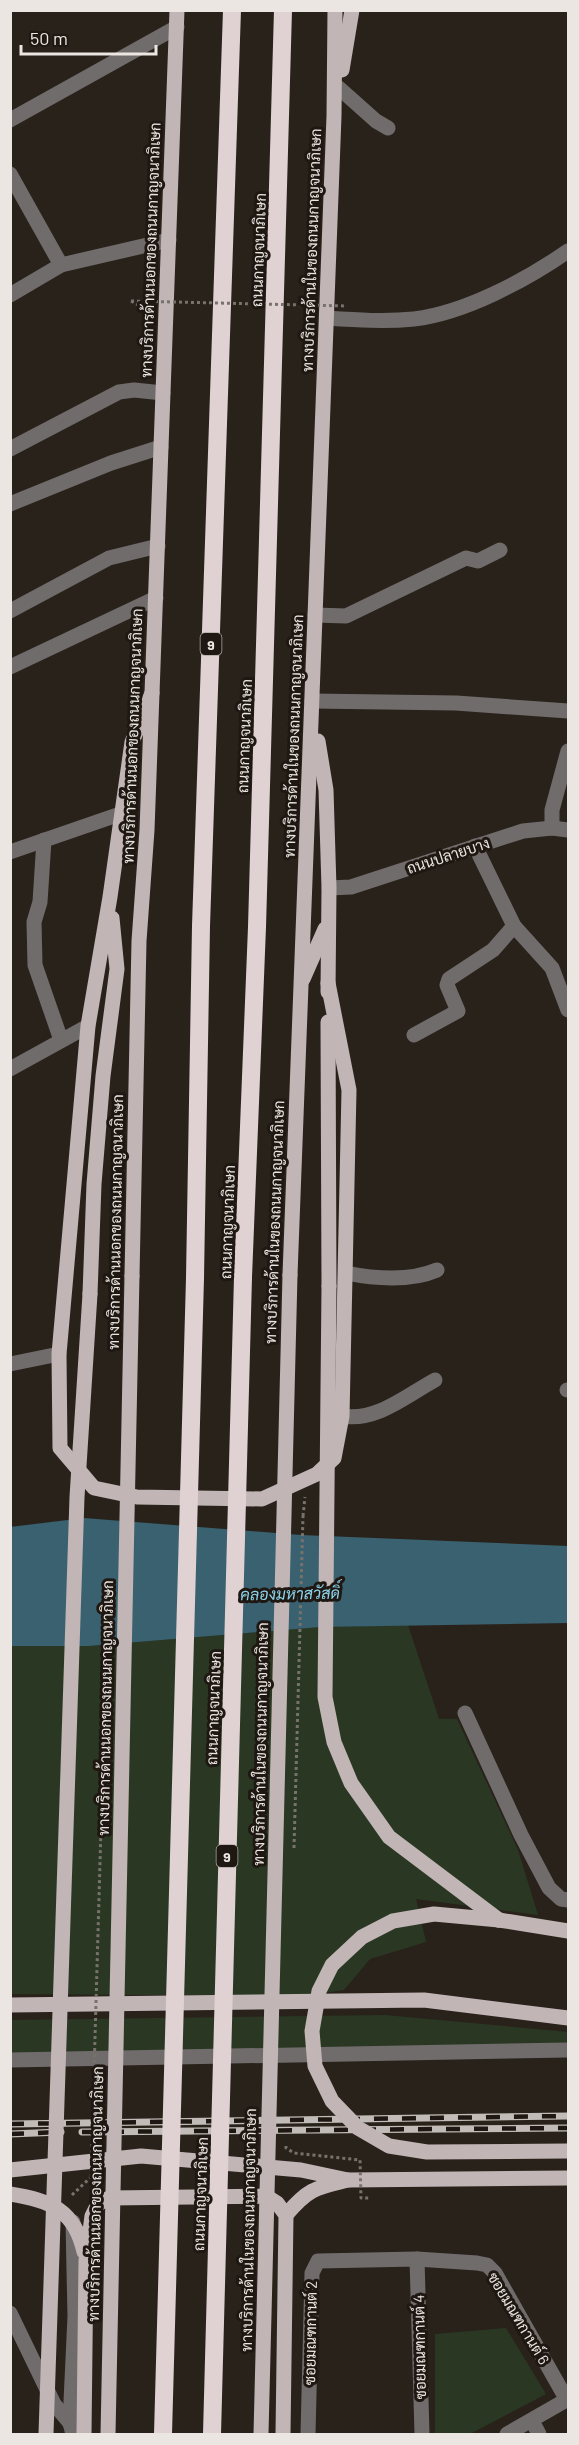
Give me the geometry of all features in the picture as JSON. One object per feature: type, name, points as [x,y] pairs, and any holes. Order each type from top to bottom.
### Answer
[{"type":"highway","name":"ถนนกาญจนาภิเษก","points":[[163,2434],[195,1278],[201,926],[232,10]]},
{"type":"highway","name":"ถนนกาญจนาภิเษก","points":[[212,2434],[243,1277],[257,927],[283,10]]},
{"type":"main road","name":"ทางบริการด้านนอกของถนนกาญจนาภิเษก","points":[[108,2434],[139,941],[147,830],[177,10]]},
{"type":"main road","name":"ทางบริการด้านในของถนนกาญจนาภิเษก","points":[[261,2434],[290,1275],[327,318],[335,10]]},
{"type":"main road","points":[[334,116],[352,10]]},
{"type":"main road","points":[[152,693],[132,742],[110,897],[88,1026],[60,1354],[60,1448],[94,1488],[137,1497],[262,1499],[317,1474],[334,1458],[342,1416],[349,1090],[328,983]]},
{"type":"main road","points":[[312,704],[326,790],[328,888],[329,1286],[325,1686],[334,1742],[351,1783],[389,1837],[499,1920]]},
{"type":"main road","points":[[46,2434],[77,1497],[90,1294],[94,1185],[102,1087],[117,969],[110,897]]},
{"type":"main road","points":[[300,987],[327,924]]},
{"type":"main road","points":[[568,1931],[499,1920],[434,1914],[393,1921],[362,1937],[332,1965],[319,1991],[312,2031],[315,2066],[332,2101],[358,2128],[389,2146],[427,2152],[568,2151]]},
{"type":"main road","points":[[10,2005],[424,2000],[568,2018]]},
{"type":"main road","points":[[10,2170],[141,2156],[301,2170],[348,2180],[568,2178]]},
{"type":"main road","points":[[286,2215],[301,2198],[315,2188],[348,2180]]},
{"type":"main road","points":[[10,2194],[59,2209],[73,2221],[80,2236],[86,2261]]},
{"type":"main road","points":[[84,2434],[86,2261],[92,2216],[98,2204],[109,2198],[266,2196],[277,2203],[286,2215],[283,2434]]},
{"type":"street","points":[[10,120],[177,27]]},
{"type":"street","points":[[339,88],[376,121],[388,128]]},
{"type":"street","points":[[10,174],[61,265]]},
{"type":"street","points":[[10,295],[61,265],[169,240]]},
{"type":"street","points":[[327,318],[375,321],[415,319],[463,306],[508,286],[568,251]]},
{"type":"street","points":[[10,449],[119,392],[134,390],[163,393]]},
{"type":"street","points":[[10,504],[111,463],[161,447]]},
{"type":"street","points":[[10,611],[109,558],[158,546]]},
{"type":"street","points":[[315,615],[346,616],[466,558],[478,561],[500,550]]},
{"type":"street","points":[[10,667],[156,598]]},
{"type":"street","points":[[312,704],[456,703],[568,711]]},
{"type":"street","points":[[552,828],[552,810],[568,751]]},
{"type":"street","points":[[10,852],[120,814]]},
{"type":"street","name":"ถนนปลายบาง","points":[[328,888],[351,887],[523,831],[552,828],[568,830]]},
{"type":"street","points":[[44,840],[40,902],[34,922],[35,965],[61,1040]]},
{"type":"street","points":[[475,846],[514,926],[552,968],[568,1010]]},
{"type":"street","points":[[414,1035],[458,1011],[447,985],[449,979],[494,950],[514,926]]},
{"type":"street","points":[[10,1069],[88,1026]]},
{"type":"street","points":[[346,1273],[406,1278],[423,1276],[437,1270]]},
{"type":"street","points":[[10,1364],[60,1354]]},
{"type":"street","points":[[342,1416],[356,1418],[372,1415],[435,1380]]},
{"type":"street","points":[[465,1713],[521,1835],[549,1888],[561,1899],[568,1900]]},
{"type":"street","points":[[10,2060],[568,2050]]},
{"type":"street","points":[[71,2429],[75,2316],[73,2221]]},
{"type":"street","name":"ซอยมณฑกานต์ 6","points":[[417,2259],[487,2265],[495,2273],[568,2400]]},
{"type":"street","name":"ซอยมณฑกานต์ 2","points":[[308,2434],[312,2273],[318,2260],[417,2259]]},
{"type":"street","name":"ซอยมณฑกานต์ 4","points":[[417,2259],[422,2434]]},
{"type":"street","points":[[10,2313],[54,2404],[71,2429]]},
{"type":"street","points":[[507,2434],[536,2428],[568,2400]]},
{"type":"path","points":[[131,301],[347,306]]},
{"type":"path","points":[[294,1850],[305,1493]]},
{"type":"path","points":[[72,2195],[92,2177],[106,1644]]},
{"type":"path","points":[[286,2136],[286,2148],[294,2153],[360,2160],[361,2198],[369,2198]]},
{"type":"green space","points":[[408,1625],[439,1719],[457,1719],[518,1850],[538,1915],[416,1899],[426,1942],[370,1959],[344,1990],[303,1996],[11,1994],[11,1646],[89,1646],[321,1627]]},
{"type":"green space","points":[[385,2015],[568,2032],[568,2045],[11,2056],[10,2020]]},
{"type":"green space","points":[[506,2328],[546,2394],[470,2434],[435,2434],[435,2334]]},
{"type":"water","name":"คลองมหาสวัสดิ์","points":[[84,1518],[301,1535],[568,1546],[568,1623],[321,1627],[89,1646],[11,1646],[10,1527]]},
{"type":"railway","points":[[10,2124],[568,2116]]},
{"type":"railway","points":[[82,2132],[568,2128]]},
{"type":"railway","points":[[10,2134],[61,2132]]}]
